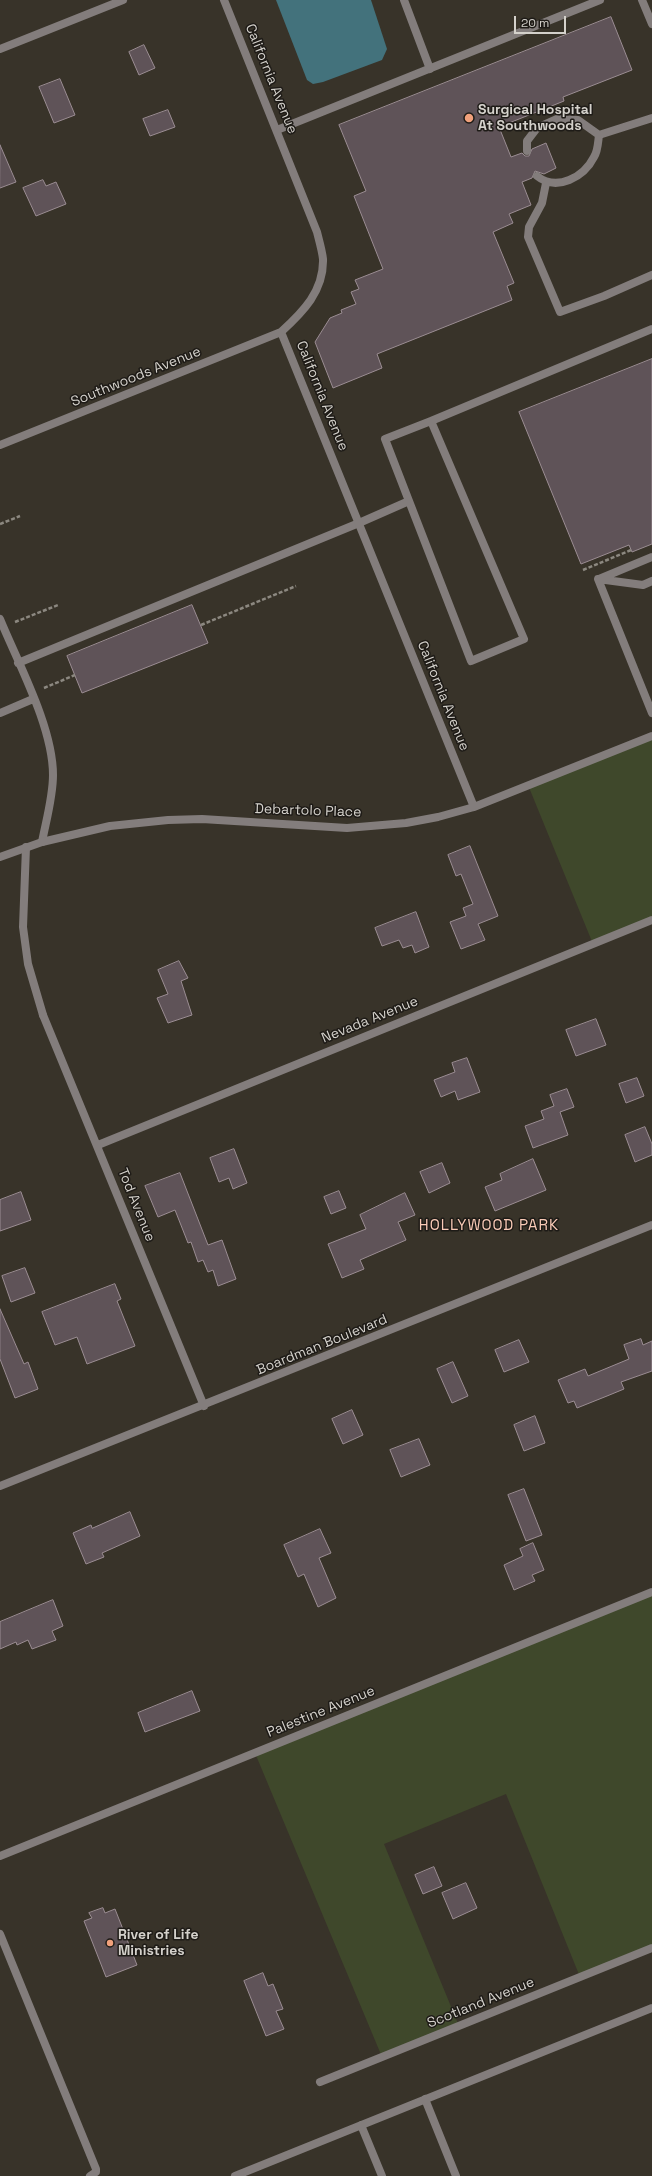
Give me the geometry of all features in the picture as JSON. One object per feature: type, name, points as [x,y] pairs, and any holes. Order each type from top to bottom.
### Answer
[{"type":"street","points":[[0,49],[123,0]]},
{"type":"street","name":"California Avenue","points":[[224,0],[278,130],[316,232],[323,258],[321,276],[315,295],[306,309],[282,332],[474,808]]},
{"type":"street","points":[[404,0],[430,68]]},
{"type":"street","points":[[278,130],[600,0]]},
{"type":"street","points":[[642,0],[652,24]]},
{"type":"street","points":[[599,135],[652,118]]},
{"type":"street","points":[[527,151],[527,141],[536,128],[557,119],[578,120],[599,135]]},
{"type":"street","points":[[537,176],[546,183],[562,184],[584,172],[595,156],[599,135]]},
{"type":"street","points":[[546,183],[542,203],[529,228],[528,237],[560,312],[604,296],[652,275]]},
{"type":"street","points":[[432,421],[524,639],[471,661],[408,501],[386,439],[652,329]]},
{"type":"street","name":"Southwoods Avenue","points":[[0,445],[282,332]]},
{"type":"street","points":[[18,663],[359,523],[408,501]]},
{"type":"street","points":[[598,579],[652,557]]},
{"type":"street","points":[[598,579],[642,585],[652,581]]},
{"type":"street","points":[[598,579],[652,713]]},
{"type":"street","points":[[2,623],[46,734],[53,776],[42,842]]},
{"type":"street","points":[[0,713],[33,699]]},
{"type":"street","name":"Debartolo Place","points":[[0,857],[42,842],[110,826],[168,820],[202,819],[347,828],[406,823],[474,808],[652,736]]},
{"type":"street","name":"Tod Avenue","points":[[26,847],[22,927],[28,964],[43,1015],[98,1145],[204,1406]]},
{"type":"street","name":"Nevada Avenue","points":[[98,1145],[652,920]]},
{"type":"street","name":"Boardman Boulevard","points":[[0,1486],[204,1406],[652,1225]]},
{"type":"street","name":"Palestine Avenue","points":[[0,1856],[652,1592]]},
{"type":"street","points":[[0,1934],[96,2169],[96,2172],[90,2176]]},
{"type":"street","name":"Scotland Avenue","points":[[320,2082],[652,1948]]},
{"type":"street","points":[[235,2176],[652,2008]]},
{"type":"street","points":[[425,2099],[456,2176]]},
{"type":"street","points":[[361,2125],[382,2176]]},
{"type":"path","points":[[0,524],[20,516]]},
{"type":"path","points":[[583,570],[631,550]]},
{"type":"path","points":[[201,625],[296,586]]},
{"type":"path","points":[[2,623],[58,605]]},
{"type":"green space","points":[[652,736],[652,920],[593,944],[528,785]]},
{"type":"green space","points":[[652,1592],[652,1948],[580,1977],[506,1794],[384,1844],[459,2026],[382,2057],[255,1753]]},
{"type":"water","points":[[276,0],[371,0],[387,49],[382,60],[323,82],[313,84],[307,80]]},
{"type":"building","points":[[611,17],[632,70],[563,97],[564,101],[499,127],[511,157],[522,153],[525,156],[529,156],[532,149],[546,143],[556,168],[544,174],[535,171],[532,178],[522,182],[531,205],[509,214],[513,223],[493,232],[514,283],[507,286],[512,300],[377,354],[382,368],[333,388],[315,342],[330,318],[342,313],[341,310],[356,304],[351,292],[359,289],[355,280],[383,269],[354,196],[366,191],[339,125]]},
{"type":"building","points":[[144,45],[155,68],[139,75],[129,52]]},
{"type":"building","points":[[60,79],[75,115],[54,123],[39,87]]},
{"type":"building","points":[[168,110],[175,127],[150,136],[143,119]]},
{"type":"building","points":[[0,145],[16,182],[0,188]]},
{"type":"building","points":[[43,180],[46,186],[56,182],[66,204],[36,216],[23,188]]},
{"type":"building","points":[[652,359],[652,544],[632,552],[629,545],[581,564],[519,412]]},
{"type":"building","points":[[192,605],[208,643],[82,693],[67,656]]},
{"type":"building","points":[[470,846],[498,916],[478,924],[485,940],[461,949],[450,922],[466,916],[463,908],[473,904],[461,874],[456,876],[448,855]]},
{"type":"building","points":[[416,912],[429,947],[415,953],[412,945],[403,948],[399,940],[382,946],[375,928]]},
{"type":"building","points":[[179,961],[188,978],[181,981],[192,1015],[168,1023],[157,998],[168,994],[158,970]]},
{"type":"building","points":[[596,1019],[606,1045],[576,1056],[566,1030]]},
{"type":"building","points":[[467,1058],[480,1092],[458,1100],[455,1091],[441,1097],[434,1080],[455,1072],[452,1063]]},
{"type":"building","points":[[637,1078],[644,1096],[626,1103],[619,1084]]},
{"type":"building","points":[[567,1089],[574,1107],[560,1112],[568,1135],[533,1148],[525,1126],[544,1119],[541,1111],[554,1106],[550,1095]]},
{"type":"building","points":[[645,1127],[652,1144],[652,1155],[635,1162],[625,1135]]},
{"type":"building","points":[[234,1149],[247,1183],[233,1189],[229,1178],[219,1182],[210,1158]]},
{"type":"building","points":[[533,1159],[546,1190],[495,1211],[485,1187],[502,1180],[500,1174]]},
{"type":"building","points":[[442,1163],[450,1183],[429,1193],[420,1172]]},
{"type":"building","points":[[180,1173],[208,1245],[222,1240],[236,1279],[218,1286],[213,1270],[208,1272],[203,1260],[198,1262],[191,1242],[188,1243],[175,1210],[158,1217],[145,1186]]},
{"type":"building","points":[[339,1191],[346,1208],[331,1214],[324,1197]]},
{"type":"building","points":[[21,1192],[31,1220],[0,1231],[0,1200]]},
{"type":"building","points":[[405,1193],[415,1215],[398,1222],[406,1240],[360,1260],[364,1269],[342,1278],[328,1244],[366,1229],[360,1215]]},
{"type":"building","points":[[25,1268],[35,1293],[11,1302],[2,1276]]},
{"type":"building","points":[[115,1284],[121,1299],[117,1301],[135,1346],[87,1364],[77,1337],[55,1345],[42,1312]]},
{"type":"building","points":[[0,1309],[24,1364],[28,1362],[38,1389],[15,1398],[0,1359]]},
{"type":"building","points":[[641,1339],[643,1345],[652,1341],[652,1371],[621,1382],[624,1389],[577,1408],[574,1401],[568,1403],[558,1380],[585,1369],[588,1376],[629,1359],[624,1345]]},
{"type":"building","points":[[519,1340],[529,1362],[504,1372],[495,1350]]},
{"type":"building","points":[[453,1362],[468,1396],[452,1403],[437,1369]]},
{"type":"building","points":[[352,1410],[363,1435],[343,1444],[332,1419]]},
{"type":"building","points":[[535,1416],[545,1443],[524,1451],[514,1425]]},
{"type":"building","points":[[419,1439],[430,1465],[401,1477],[390,1450]]},
{"type":"building","points":[[524,1489],[542,1535],[526,1541],[508,1495]]},
{"type":"building","points":[[130,1512],[140,1536],[102,1553],[104,1557],[86,1564],[73,1533],[91,1525],[92,1528]]},
{"type":"building","points":[[320,1529],[331,1553],[319,1558],[336,1598],[318,1607],[304,1574],[298,1577],[284,1545]]},
{"type":"building","points":[[533,1543],[544,1570],[532,1575],[535,1581],[514,1590],[504,1565],[523,1556],[520,1549]]},
{"type":"building","points":[[53,1600],[63,1626],[52,1631],[56,1640],[32,1649],[28,1640],[17,1645],[16,1642],[0,1649],[0,1622]]},
{"type":"building","points":[[192,1691],[200,1711],[145,1732],[138,1713]]},
{"type":"building","points":[[434,1867],[442,1886],[423,1894],[415,1875]]},
{"type":"building","points":[[466,1883],[477,1908],[453,1919],[442,1893]]},
{"type":"building","name":"River of Life Ministries","points":[[103,1908],[105,1913],[115,1909],[137,1965],[106,1977],[84,1921],[92,1918],[89,1913]]},
{"type":"building","points":[[263,1973],[268,1986],[273,1984],[283,2009],[276,2011],[284,2029],[266,2036],[244,1981]]},
{"type":"place","name":"Surgical Hospital At Southwoods","points":[[469,118]]},
{"type":"place","name":"River of Life Ministries","points":[[110,1943]]},
{"type":"district","name":"HOLLYWOOD PARK","points":[[489,1226]]}]
